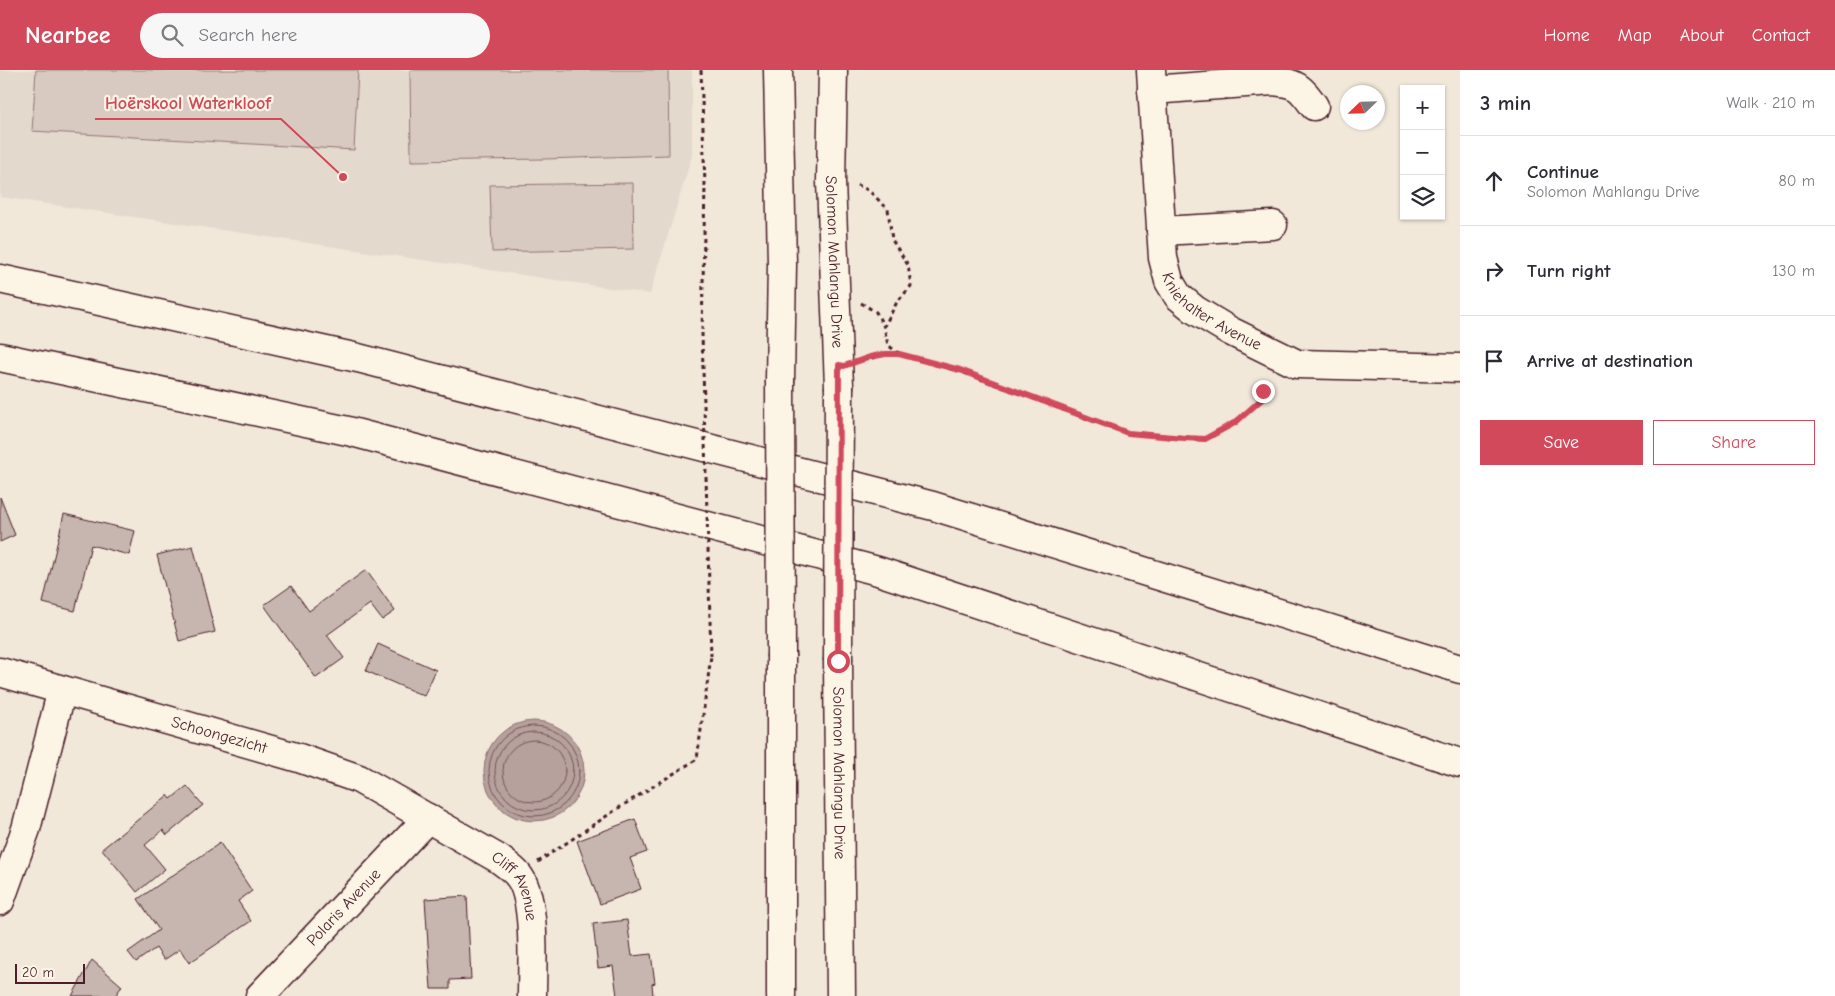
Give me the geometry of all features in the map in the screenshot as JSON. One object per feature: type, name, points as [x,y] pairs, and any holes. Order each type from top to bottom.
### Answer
[{"type":"main road","points":[[778,70],[782,264],[780,380],[781,996]]},
{"type":"main road","name":"Solomon Mahlangu Drive","points":[[833,70],[831,182],[839,375],[838,661],[841,996]]},
{"type":"main road","points":[[1152,80],[1290,82],[1304,92],[1314,106]]},
{"type":"main road","name":"Kniehalter Avenue","points":[[1152,80],[1163,258],[1169,281],[1178,296],[1195,310],[1230,331],[1297,364],[1460,368]]},
{"type":"main road","points":[[1161,231],[1273,225]]},
{"type":"main road","points":[[0,279],[358,358],[933,506],[1460,669]]},
{"type":"main road","points":[[0,357],[348,431],[878,571],[1460,763]]},
{"type":"main road","name":"Schoongezicht","points":[[0,672],[307,761],[359,779],[428,818]]},
{"type":"main road","points":[[0,901],[26,829],[62,690]]},
{"type":"main road","name":"Cliff Avenue","points":[[428,818],[499,859],[518,874],[526,894],[532,926],[532,996]]},
{"type":"main road","name":"Polaris Avenue","points":[[260,996],[428,818]]},
{"type":"path","points":[[518,874],[697,760],[711,656],[702,333],[705,185],[701,70]]},
{"type":"path","points":[[850,181],[868,190],[888,209],[892,240],[908,265],[911,286],[897,302],[884,327],[888,345],[899,354]]},
{"type":"path","points":[[839,375],[844,366],[870,357],[899,354],[960,370],[1128,433],[1205,439],[1236,422],[1250,411],[1262,399],[1263,391]]},
{"type":"shaded area","points":[[0,70],[692,70],[692,156],[650,294],[0,197]]},
{"type":"shaded area","points":[[36,70],[358,70],[354,150],[32,131]]},
{"type":"shaded area","points":[[410,70],[668,70],[669,155],[411,161]]},
{"type":"shaded area","points":[[633,183],[634,249],[492,252],[490,185]]},
{"type":"water","points":[[534,721],[544,722],[562,729],[576,743],[583,761],[583,781],[576,799],[562,813],[544,820],[534,821],[524,820],[506,813],[492,799],[485,781],[484,771],[485,761],[492,743],[506,729],[524,722]]},
{"type":"building","points":[[0,497],[15,535],[0,542]]},
{"type":"building","points":[[64,514],[135,531],[129,555],[91,545],[75,611],[43,603]]},
{"type":"building","points":[[193,546],[215,632],[179,641],[157,555]]},
{"type":"building","points":[[366,570],[395,611],[382,620],[370,604],[327,635],[344,658],[316,678],[264,605],[291,586],[309,611]]},
{"type":"building","points":[[378,644],[436,670],[424,696],[366,671]]},
{"type":"building","points":[[187,786],[203,805],[167,835],[163,830],[145,845],[165,869],[137,892],[102,849],[168,795],[171,799]]},
{"type":"building","points":[[635,819],[647,852],[630,858],[641,889],[600,904],[577,841]]},
{"type":"building","points":[[220,843],[252,891],[238,901],[251,921],[189,963],[180,949],[164,960],[156,948],[136,962],[128,952],[159,930],[138,899]]},
{"type":"building","points":[[467,896],[471,979],[450,980],[450,989],[431,989],[425,899]]},
{"type":"building","points":[[627,920],[632,956],[651,954],[655,983],[652,984],[653,996],[617,996],[613,966],[598,968],[593,924]]},
{"type":"building","points":[[92,960],[122,986],[115,996],[72,996]]},
{"type":"place","name":"Hoërskool Waterkloof","points":[[343,177]]},
{"type":"route","points":[[838,661],[839,365],[844,366],[885,354],[899,354],[960,370],[1128,433],[1184,438],[1205,439],[1236,422],[1262,399],[1263,391]]}]
